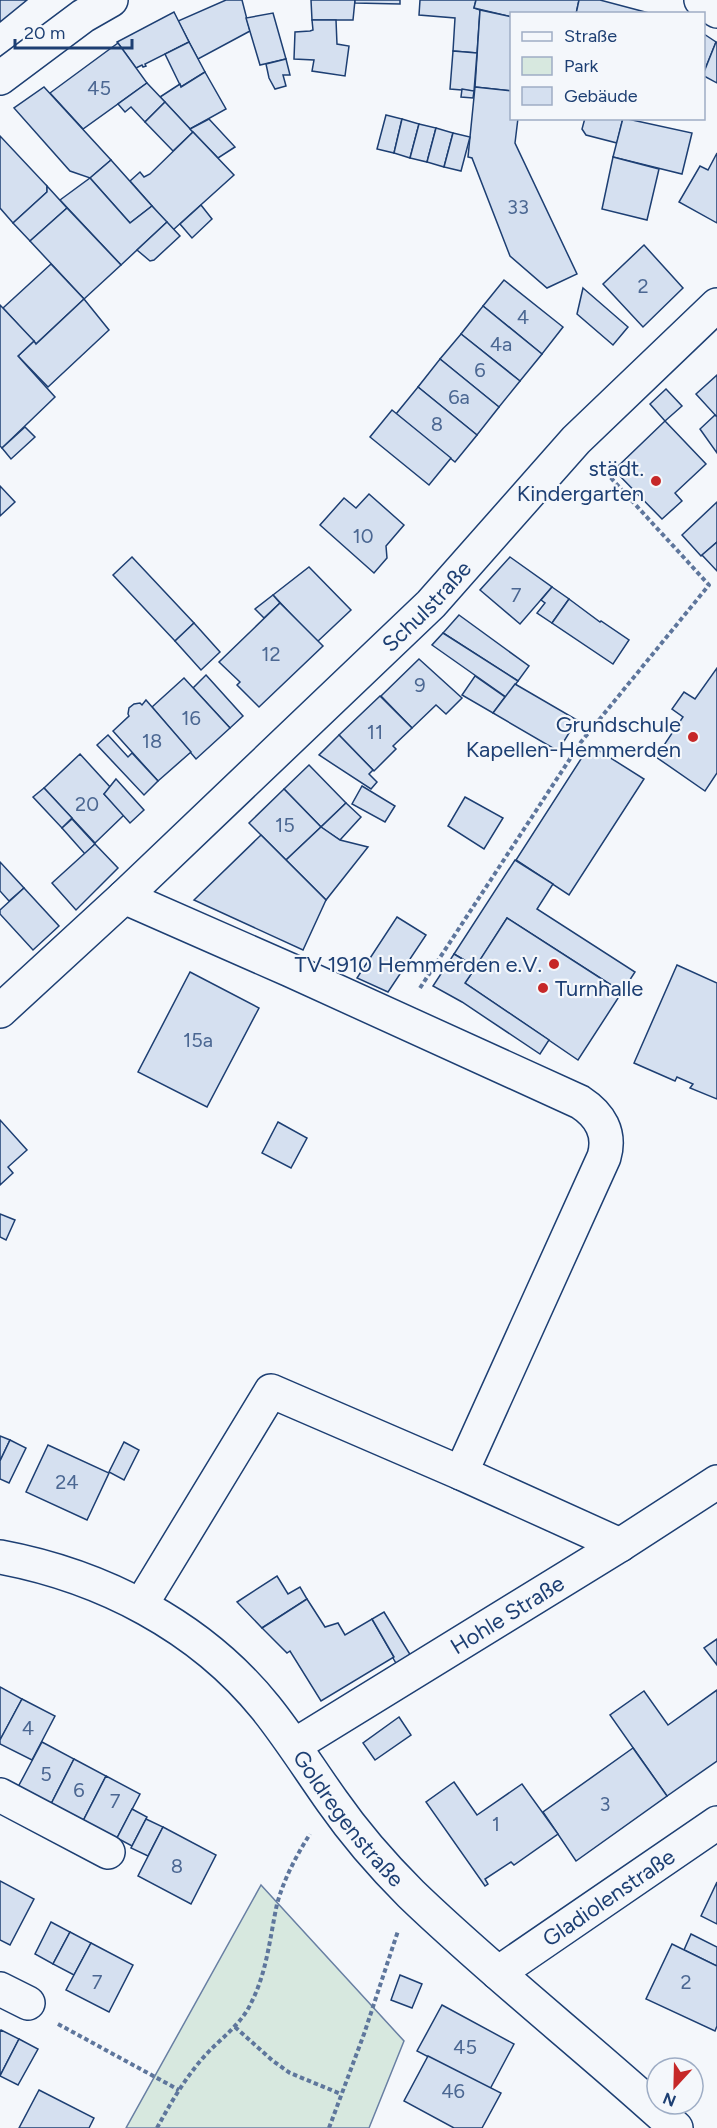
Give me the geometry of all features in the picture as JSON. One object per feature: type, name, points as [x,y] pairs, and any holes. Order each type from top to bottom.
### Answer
[{"type":"street","points":[[0,78],[83,16],[111,0]]},
{"type":"street","points":[[701,0],[717,11]]},
{"type":"street","name":"Schulstraße","points":[[0,1011],[124,897],[431,604],[576,440],[717,304]]},
{"type":"street","points":[[124,897],[580,1102],[595,1113],[600,1120],[606,1136],[604,1157],[461,1473]]},
{"type":"street","points":[[141,1605],[271,1391],[620,1545]]},
{"type":"street","name":"Hohle Straße","points":[[295,1745],[620,1545],[717,1482]]},
{"type":"street","name":"Goldregenstraße","points":[[0,1557],[27,1562],[87,1580],[141,1605],[187,1634],[230,1668],[295,1745],[332,1801],[371,1851],[411,1894],[671,2126]]},
{"type":"street","points":[[0,1795],[108,1852]]},
{"type":"street","name":"Gladiolenstraße","points":[[498,1973],[717,1823]]},
{"type":"path","points":[[399,1019],[581,742],[709,585],[576,440]]},
{"type":"path","points":[[157,2128],[179,2090],[204,2056],[235,2027],[251,2003],[261,1980],[284,1881],[305,1841],[332,1801]]},
{"type":"path","points":[[329,2128],[411,1894]]},
{"type":"path","points":[[14,1996],[68,2031],[179,2090]]},
{"type":"path","points":[[235,2027],[290,2073],[341,2094]]},
{"type":"green space","points":[[261,1885],[404,2041],[369,2128],[126,2128]]},
{"type":"building","points":[[0,0],[27,0],[0,22]]},
{"type":"building","points":[[226,0],[242,0],[250,31],[198,59],[178,21]]},
{"type":"building","points":[[311,0],[355,0],[353,20],[312,20]]},
{"type":"building","points":[[355,0],[400,0],[400,4],[355,3]]},
{"type":"building","points":[[420,0],[476,0],[474,8],[480,10],[477,53],[453,51],[455,18],[419,15]]},
{"type":"building","points":[[476,0],[579,0],[576,12],[510,12],[510,17],[474,8]]},
{"type":"building","points":[[579,0],[600,0],[645,12],[576,12]]},
{"type":"building","points":[[480,10],[510,17],[510,91],[475,87]]},
{"type":"building","points":[[174,12],[189,42],[145,64],[146,66],[136,68],[117,42]]},
{"type":"building","points":[[273,13],[286,59],[260,65],[246,18]]},
{"type":"building","points":[[312,20],[336,20],[337,44],[349,46],[345,76],[312,71],[314,60],[294,59],[295,32],[313,30]]},
{"type":"building","points":[[705,35],[716,42],[705,70]]},
{"type":"building","points":[[189,42],[205,72],[181,87],[165,54]]},
{"type":"building","points":[[716,42],[717,83],[705,77],[705,70]]},
{"type":"building","points":[[118,43],[147,83],[83,129],[50,93]]},
{"type":"building","points":[[453,51],[477,53],[474,91],[450,89]]},
{"type":"building","points":[[286,59],[290,75],[283,75],[286,86],[275,89],[269,78],[266,64]]},
{"type":"building","points":[[205,72],[226,109],[190,129],[160,97]]},
{"type":"building","points":[[147,83],[165,102],[145,122],[131,107],[125,112],[118,104]]},
{"type":"building","points":[[44,87],[111,160],[90,178],[70,171],[14,108]]},
{"type":"building","points":[[475,87],[510,91],[510,120],[518,120],[515,143],[577,274],[547,288],[510,256],[472,158],[468,157]]},
{"type":"building","points":[[462,89],[474,91],[473,98],[461,97]]},
{"type":"building","points":[[165,102],[193,132],[173,151],[145,122]]},
{"type":"building","points":[[386,115],[402,119],[394,153],[377,149]]},
{"type":"building","points":[[209,119],[235,147],[218,158],[190,129]]},
{"type":"building","points":[[402,119],[419,124],[410,158],[394,153]]},
{"type":"building","points":[[584,120],[623,120],[617,143],[586,135],[582,129]]},
{"type":"building","points":[[622,120],[692,133],[682,174],[613,157]]},
{"type":"building","points":[[419,124],[436,128],[427,162],[410,158]]},
{"type":"building","points":[[436,128],[453,133],[444,167],[427,162]]},
{"type":"building","points":[[193,132],[234,175],[173,230],[130,181],[140,172],[144,177],[150,174]]},
{"type":"building","points":[[453,133],[470,137],[461,171],[444,167]]},
{"type":"building","points":[[0,136],[47,186],[47,192],[13,223],[0,208]]},
{"type":"building","points":[[717,153],[717,223],[679,202],[700,166],[708,170]]},
{"type":"building","points":[[613,157],[659,169],[647,220],[602,209]]},
{"type":"building","points":[[111,160],[152,206],[130,223],[90,178]]},
{"type":"building","points":[[90,178],[130,223],[152,206],[167,222],[121,265],[60,200]]},
{"type":"building","points":[[47,186],[67,208],[30,241],[13,223],[47,192]]},
{"type":"building","points":[[201,205],[212,219],[192,238],[180,224]]},
{"type":"building","points":[[67,208],[121,265],[84,299],[30,241]]},
{"type":"building","points":[[167,222],[180,236],[150,261],[137,250]]},
{"type":"building","points":[[644,245],[683,288],[643,327],[603,284]]},
{"type":"building","points":[[51,264],[84,299],[36,344],[3,308]]},
{"type":"building","points":[[504,280],[563,327],[542,354],[483,306]]},
{"type":"building","points":[[583,288],[628,327],[613,345],[577,314]]},
{"type":"building","points":[[84,299],[109,330],[48,387],[18,356],[34,341],[36,344]]},
{"type":"building","points":[[0,305],[34,341],[18,356],[55,397],[2,448],[0,446]]},
{"type":"building","points":[[483,306],[542,354],[520,381],[461,334]]},
{"type":"building","points":[[461,334],[520,381],[499,407],[440,359]]},
{"type":"building","points":[[440,359],[499,407],[477,435],[418,387]]},
{"type":"building","points":[[717,375],[717,417],[696,394]]},
{"type":"building","points":[[418,387],[477,435],[455,462],[396,414]]},
{"type":"building","points":[[666,389],[682,406],[665,421],[650,404]]},
{"type":"building","points":[[392,410],[451,458],[429,485],[370,437]]},
{"type":"building","points":[[715,415],[717,417],[717,453],[700,429]]},
{"type":"building","name":"städt. Kindergarten","points":[[665,421],[706,464],[675,493],[682,501],[662,519],[614,470]]},
{"type":"building","points":[[25,427],[35,437],[11,459],[2,448]]},
{"type":"building","points":[[0,486],[15,502],[0,516]]},
{"type":"building","points":[[369,494],[404,525],[386,546],[387,558],[374,573],[320,525],[344,498],[356,508]]},
{"type":"building","points":[[717,502],[717,542],[701,556],[682,535]]},
{"type":"building","points":[[717,542],[717,571],[702,555]]},
{"type":"building","points":[[132,557],[194,623],[175,641],[113,575]]},
{"type":"building","points":[[510,557],[552,587],[520,624],[480,590]]},
{"type":"building","points":[[309,567],[351,610],[317,642],[273,595]]},
{"type":"building","points":[[552,587],[569,599],[552,623],[537,613],[545,603],[541,600]]},
{"type":"building","points":[[273,595],[280,603],[264,618],[255,609]]},
{"type":"building","points":[[569,599],[629,640],[613,664],[552,623]]},
{"type":"building","points":[[280,603],[323,646],[259,707],[237,685],[240,682],[219,662]]},
{"type":"building","points":[[459,615],[529,666],[518,681],[443,633]]},
{"type":"building","points":[[194,623],[220,652],[201,670],[175,641]]},
{"type":"building","points":[[443,633],[518,681],[506,697],[432,645]]},
{"type":"building","points":[[419,659],[462,698],[446,714],[436,705],[412,728],[381,696]]},
{"type":"building","name":"Grundschule Kapellen-Hemmerden","points":[[717,668],[717,773],[705,791],[656,757],[683,717],[672,709],[684,692],[695,699]]},
{"type":"building","points":[[206,675],[243,716],[230,728],[193,688]]},
{"type":"building","points":[[475,676],[505,697],[493,713],[462,695]]},
{"type":"building","points":[[184,678],[230,728],[196,759],[152,707]]},
{"type":"building","points":[[515,684],[577,720],[558,751],[493,713]]},
{"type":"building","points":[[380,696],[412,728],[393,746],[396,749],[374,771],[339,735]]},
{"type":"building","points":[[146,700],[191,752],[158,781],[113,731],[129,716],[129,708],[134,704],[142,705]]},
{"type":"building","points":[[108,735],[128,757],[132,753],[158,781],[144,795],[97,745]]},
{"type":"building","points":[[339,735],[373,770],[369,774],[377,782],[371,789],[319,755]]},
{"type":"building","points":[[590,745],[644,779],[569,895],[516,860]]},
{"type":"building","points":[[80,754],[111,788],[104,794],[124,815],[95,843],[44,788]]},
{"type":"building","points":[[309,765],[346,803],[321,827],[284,789]]},
{"type":"building","points":[[116,779],[144,810],[130,823],[104,794]]},
{"type":"building","points":[[362,786],[395,806],[385,822],[352,804]]},
{"type":"building","points":[[44,788],[72,818],[62,828],[33,797]]},
{"type":"building","points":[[284,789],[321,827],[286,860],[249,823]]},
{"type":"building","points":[[465,797],[503,818],[484,849],[448,826]]},
{"type":"building","points":[[346,803],[361,817],[340,840],[321,827]]},
{"type":"building","points":[[72,819],[95,844],[85,854],[62,828]]},
{"type":"building","points":[[321,827],[340,840],[368,847],[326,900],[286,860]]},
{"type":"building","points":[[261,835],[326,900],[303,950],[194,900]]},
{"type":"building","points":[[95,844],[118,868],[76,910],[52,883]]},
{"type":"building","points":[[515,860],[553,884],[537,909],[635,972],[622,992],[507,918],[476,967],[454,954]]},
{"type":"building","points":[[0,862],[24,888],[9,901],[0,891]]},
{"type":"building","points":[[24,888],[59,926],[33,950],[0,914],[0,910]]},
{"type":"building","points":[[397,917],[426,935],[388,992],[357,978]]},
{"type":"building","name":"Turnhalle","points":[[507,918],[622,992],[578,1060],[465,983]]},
{"type":"building","points":[[454,954],[476,967],[465,983],[549,1040],[540,1054],[462,1002],[433,986]]},
{"type":"building","points":[[677,965],[717,983],[717,1099],[690,1088],[693,1084],[677,1077],[675,1081],[634,1063]]},
{"type":"building","points":[[190,972],[259,1008],[207,1107],[138,1072]]},
{"type":"building","points":[[0,1120],[27,1150],[8,1167],[13,1173],[0,1185]]},
{"type":"building","points":[[278,1122],[307,1138],[291,1168],[262,1153]]},
{"type":"building","points":[[0,1214],[15,1220],[6,1240],[0,1237]]},
{"type":"building","points":[[0,1436],[10,1440],[0,1461]]},
{"type":"building","points":[[10,1440],[26,1448],[9,1483],[0,1479],[0,1461]]},
{"type":"building","points":[[124,1442],[139,1450],[124,1480],[109,1472]]},
{"type":"building","points":[[48,1445],[109,1473],[87,1520],[26,1492]]},
{"type":"building","points":[[277,1576],[288,1594],[300,1587],[307,1599],[262,1628],[237,1602]]},
{"type":"building","points":[[307,1599],[325,1627],[338,1623],[345,1635],[372,1619],[394,1657],[321,1701],[290,1651],[287,1653],[262,1628]]},
{"type":"building","points":[[384,1612],[411,1656],[397,1665],[372,1619]]},
{"type":"building","points":[[717,1639],[717,1665],[704,1648]]},
{"type":"building","points":[[0,1687],[22,1699],[0,1740]]},
{"type":"building","points":[[717,1690],[717,1761],[667,1796],[610,1715],[644,1691],[668,1725]]},
{"type":"building","points":[[22,1699],[55,1716],[32,1760],[0,1744]]},
{"type":"building","points":[[399,1717],[411,1735],[375,1760],[363,1743]]},
{"type":"building","points":[[42,1742],[74,1759],[51,1804],[18,1787]]},
{"type":"building","points":[[633,1748],[667,1796],[576,1861],[543,1812]]},
{"type":"building","points":[[74,1759],[106,1776],[83,1821],[51,1804]]},
{"type":"building","points":[[106,1776],[140,1794],[117,1838],[83,1821]]},
{"type":"building","points":[[454,1782],[477,1815],[522,1784],[558,1834],[514,1865],[511,1862],[485,1879],[488,1884],[485,1886],[426,1802]]},
{"type":"building","points":[[132,1809],[147,1817],[132,1846],[117,1838]]},
{"type":"building","points":[[146,1819],[163,1827],[148,1856],[131,1848]]},
{"type":"building","points":[[163,1827],[216,1855],[191,1904],[138,1876]]},
{"type":"building","points":[[0,1881],[34,1899],[10,1945],[0,1940]]},
{"type":"building","points":[[717,1882],[717,1924],[701,1916]]},
{"type":"building","points":[[51,1922],[70,1932],[53,1964],[35,1954]]},
{"type":"building","points":[[70,1932],[91,1943],[74,1975],[53,1964]]},
{"type":"building","points":[[691,1934],[717,1947],[717,1966],[684,1950]]},
{"type":"building","points":[[91,1943],[133,1965],[109,2012],[66,1990]]},
{"type":"building","points":[[672,1944],[717,1966],[717,2026],[715,2031],[646,1999]]},
{"type":"building","points":[[400,1975],[422,1984],[412,2008],[391,2000]]},
{"type":"building","points":[[442,2005],[514,2044],[490,2089],[417,2051]]},
{"type":"building","points":[[1,2030],[19,2039],[0,2076],[0,2032]]},
{"type":"building","points":[[19,2039],[38,2049],[18,2085],[0,2076]]},
{"type":"building","points":[[428,2056],[501,2093],[482,2128],[454,2128],[404,2101]]},
{"type":"building","points":[[39,2090],[94,2118],[89,2128],[19,2128]]},
{"type":"place","name":"städt. Kindergarten","points":[[656,481]]},
{"type":"place","name":"Grundschule Kapellen-Hemmerden","points":[[693,737]]},
{"type":"place","name":"TV 1910 Hemmerden e.V.","points":[[554,964]]},
{"type":"place","name":"Turnhalle","points":[[543,988]]}]
